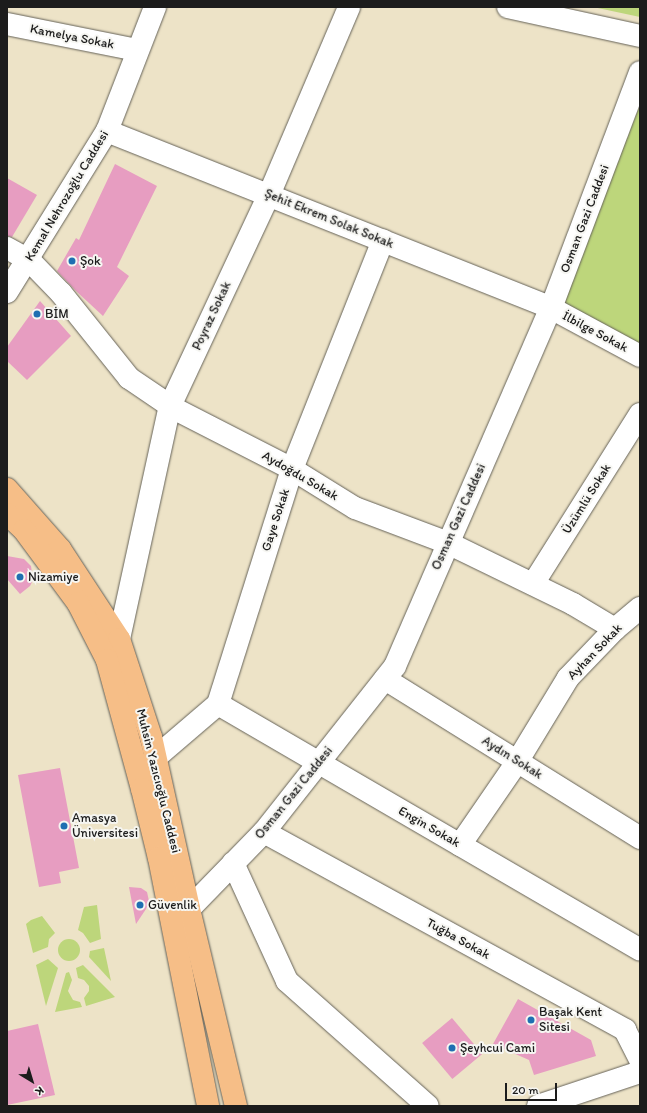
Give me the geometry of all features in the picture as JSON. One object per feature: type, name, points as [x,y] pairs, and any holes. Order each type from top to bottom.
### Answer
[{"type":"main road","name":"Muhsin Yazıcıoğlu Caddesi","points":[[7,489],[60,549],[119,639],[151,738],[189,909],[236,1106]]},
{"type":"main road","name":"Muhsin Yazıcıoğlu Caddesi","points":[[7,514],[24,530],[78,603],[107,660],[159,858],[208,1106]]},
{"type":"street","name":"Kemal Nehrozoğlu Caddesi","points":[[7,292],[29,260],[107,131],[137,50],[155,7]]},
{"type":"street","name":"Poyraz Sokak","points":[[119,639],[170,406],[268,195],[349,7]]},
{"type":"street","points":[[508,7],[640,36]]},
{"type":"street","name":"Kamelya Sokak","points":[[7,24],[137,50]]},
{"type":"street","name":"Osman Gazi Caddesi","points":[[189,909],[264,832],[395,666],[551,308],[640,72]]},
{"type":"street","name":"Şehit Ekrem Solak Sokak","points":[[107,131],[551,308]]},
{"type":"street","name":"Gaye Sokak","points":[[218,704],[292,469],[382,240]]},
{"type":"street","name":"Aydoğdu Sokak","points":[[7,248],[29,260],[61,293],[129,378],[170,406],[292,469],[355,508],[448,543],[533,584],[631,620]]},
{"type":"street","name":"İlbilge Sokak","points":[[551,308],[640,356]]},
{"type":"street","name":"Üzümlü Sokak","points":[[533,584],[640,414]]},
{"type":"street","name":"Ayhan Sokak","points":[[460,845],[517,762],[568,678],[631,620]]},
{"type":"street","name":"Aydın Sokak","points":[[385,679],[640,838]]},
{"type":"street","points":[[155,758],[218,704]]},
{"type":"street","name":"Engin Sokak","points":[[218,704],[640,950]]},
{"type":"street","name":"Tuğba Sokak","points":[[264,832],[625,1030],[640,1058]]},
{"type":"street","points":[[233,863],[287,981],[428,1106]]},
{"type":"street","points":[[538,1106],[640,1072]]},
{"type":"green space","points":[[593,7],[640,7],[640,17]]},
{"type":"green space","points":[[640,105],[640,345],[562,304]]},
{"type":"green space","points":[[97,905],[101,939],[90,943],[83,933],[78,930],[84,907]]},
{"type":"green space","points":[[42,916],[55,933],[49,939],[48,947],[33,953],[26,924],[31,920]]},
{"type":"green space","points":[[69,939],[73,940],[79,946],[79,954],[73,960],[69,961],[65,960],[59,954],[58,950],[59,946],[65,940]]},
{"type":"green space","points":[[104,948],[111,981],[89,957],[90,951]]},
{"type":"green space","points":[[48,959],[58,968],[46,1006],[36,965]]},
{"type":"green space","points":[[83,965],[115,997],[86,1006],[84,998],[89,991],[89,986],[84,980],[78,978],[76,968]]},
{"type":"green space","points":[[69,972],[72,980],[68,991],[73,1000],[80,1002],[82,1007],[55,1012],[66,973]]},
{"type":"building","points":[[115,164],[157,186],[117,267],[129,276],[103,316],[57,271],[76,238],[79,240]]},
{"type":"building","points":[[7,178],[37,195],[12,237],[7,236]]},
{"type":"building","points":[[40,301],[71,336],[27,380],[7,361],[7,347]]},
{"type":"building","name":"Nizamiye","points":[[7,556],[24,559],[31,566],[33,580],[30,586],[20,594],[7,579]]},
{"type":"building","points":[[60,768],[79,868],[59,872],[61,883],[39,887],[18,775]]},
{"type":"building","name":"Güvenlik","points":[[129,887],[141,888],[147,892],[149,901],[146,909],[136,924]]},
{"type":"building","name":"Başak Kent Sitesi","points":[[518,999],[591,1040],[596,1056],[534,1075],[529,1060],[493,1044]]},
{"type":"building","name":"Şeyhcui Cami","points":[[452,1018],[482,1054],[452,1079],[422,1043]]},
{"type":"building","points":[[38,1024],[55,1095],[7,1105],[7,1031]]},
{"type":"place","name":"Şok","points":[[72,261]]},
{"type":"place","name":"BİM","points":[[37,314]]},
{"type":"place","name":"Nizamiye","points":[[20,577]]},
{"type":"place","name":"Amasya Üniversitesi","points":[[64,826]]},
{"type":"place","name":"Güvenlik","points":[[140,905]]},
{"type":"place","name":"Başak Kent Sitesi","points":[[531,1020]]},
{"type":"place","name":"Şeyhcui Cami","points":[[452,1048]]}]
